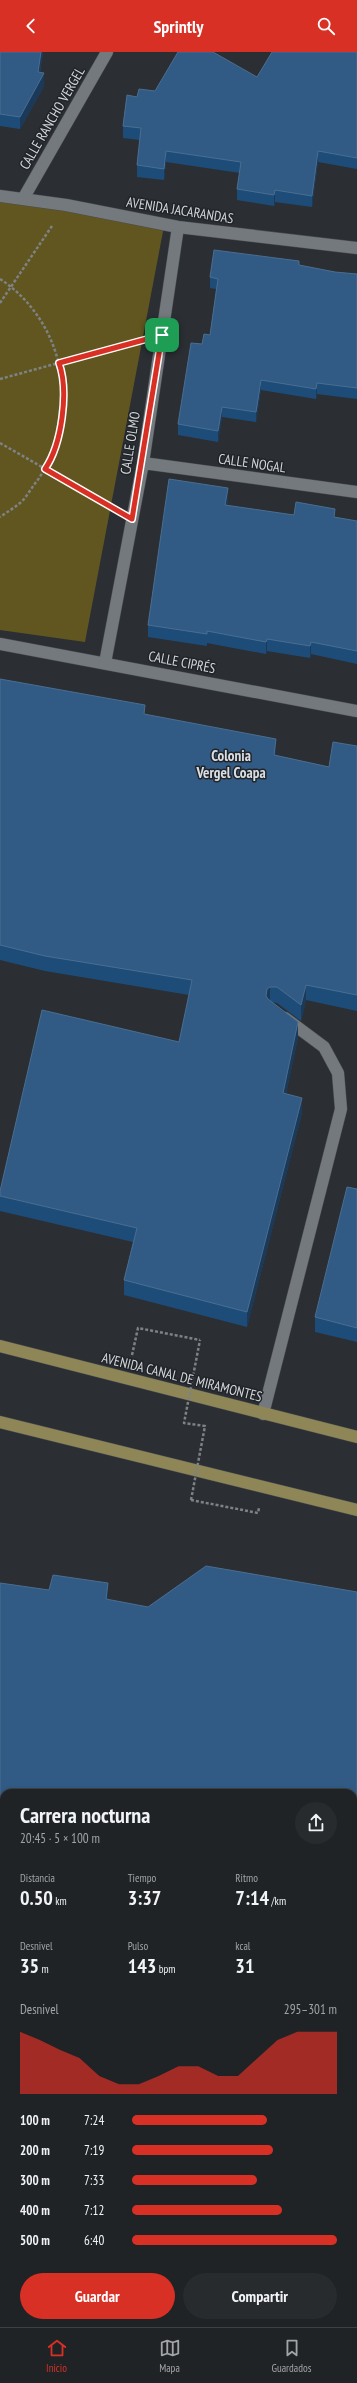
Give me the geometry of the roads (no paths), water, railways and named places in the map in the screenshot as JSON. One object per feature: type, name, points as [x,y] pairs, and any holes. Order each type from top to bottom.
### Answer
[{"type":"main road","name":"AVENIDA CANAL DE MIRAMONTES","points":[[0,1346],[357,1437]]},
{"type":"main road","points":[[0,1422],[357,1510]]},
{"type":"street","name":"CALLE RANCHO VERGEL","points":[[23,199],[107,52]]},
{"type":"street","name":"AVENIDA JACARANDAS","points":[[0,196],[66,205],[178,227],[357,247]]},
{"type":"street","name":"CALLE OLMO","points":[[105,663],[143,463],[178,227]]},
{"type":"street","name":"CALLE NOGAL","points":[[143,463],[357,492]]},
{"type":"street","name":"CALLE CIPRÉS","points":[[0,644],[357,712]]},
{"type":"street","points":[[263,1414],[341,1109],[338,1073],[324,1047],[273,1009]]},
{"type":"district","name":"Colonia Vergel Coapa","points":[[231,764]]}]
